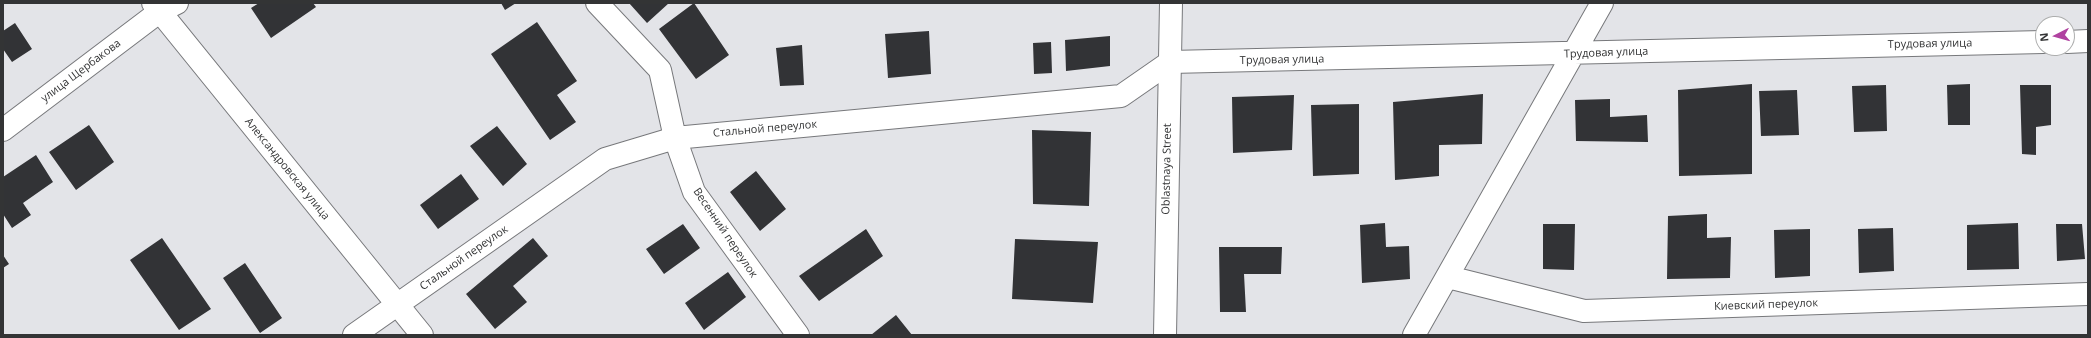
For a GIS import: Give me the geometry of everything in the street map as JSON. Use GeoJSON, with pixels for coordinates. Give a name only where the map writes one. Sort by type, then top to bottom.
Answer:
{"type":"FeatureCollection","features":[{"type":"Feature","properties":{"kind":"street","name":"Весенний переулок"},"geometry":{"type":"LineString","coordinates":[[597,3],[660,70],[675,138],[694,192],[798,335]]}},
{"type":"Feature","properties":{"kind":"street","name":"Oblastnaya Street"},"geometry":{"type":"LineString","coordinates":[[1165,335],[1170,3]]}},
{"type":"Feature","properties":{"kind":"street"},"geometry":{"type":"LineString","coordinates":[[1414,335],[1602,3]]}},
{"type":"Feature","properties":{"kind":"street","name":"улица Щербакова"},"geometry":{"type":"LineString","coordinates":[[3,130],[163,6]]}},
{"type":"Feature","properties":{"kind":"street","name":"Александровская улица"},"geometry":{"type":"LineString","coordinates":[[163,6],[422,335]]}},
{"type":"Feature","properties":{"kind":"street"},"geometry":{"type":"LineString","coordinates":[[2075,42],[2088,41]]}},
{"type":"Feature","properties":{"kind":"street","name":"Трудовая улица"},"geometry":{"type":"LineString","coordinates":[[1170,62],[1572,54],[1732,48],[2035,42]]}},
{"type":"Feature","properties":{"kind":"street","name":"Стальной переулок"},"geometry":{"type":"LineString","coordinates":[[354,335],[605,159],[675,138],[1121,96],[1170,62]]}},
{"type":"Feature","properties":{"kind":"street","name":"Киевский переулок"},"geometry":{"type":"LineString","coordinates":[[1448,276],[1584,311],[2088,294]]}},
{"type":"Feature","properties":{"kind":"building"},"geometry":{"type":"Polygon","coordinates":[[[259,3],[313,3],[316,7],[271,38],[251,8],[259,3]]]}},
{"type":"Feature","properties":{"kind":"building"},"geometry":{"type":"Polygon","coordinates":[[[501,3],[516,3],[505,10],[501,3]]]}},
{"type":"Feature","properties":{"kind":"building"},"geometry":{"type":"Polygon","coordinates":[[[629,3],[669,3],[647,23],[629,3]]]}},
{"type":"Feature","properties":{"kind":"building"},"geometry":{"type":"Polygon","coordinates":[[[694,3],[729,55],[696,79],[659,29],[694,3]]]}},
{"type":"Feature","properties":{"kind":"building"},"geometry":{"type":"Polygon","coordinates":[[[537,22],[577,81],[557,95],[576,122],[550,140],[491,54],[537,22]]]}},
{"type":"Feature","properties":{"kind":"building"},"geometry":{"type":"Polygon","coordinates":[[[15,23],[32,49],[12,62],[3,49],[3,31],[15,23]]]}},
{"type":"Feature","properties":{"kind":"building"},"geometry":{"type":"Polygon","coordinates":[[[929,31],[931,74],[888,78],[885,34],[929,31]]]}},
{"type":"Feature","properties":{"kind":"building"},"geometry":{"type":"Polygon","coordinates":[[[1110,36],[1110,66],[1066,71],[1065,40],[1110,36]]]}},
{"type":"Feature","properties":{"kind":"building"},"geometry":{"type":"Polygon","coordinates":[[[1051,42],[1052,73],[1034,74],[1033,43],[1051,42]]]}},
{"type":"Feature","properties":{"kind":"building"},"geometry":{"type":"Polygon","coordinates":[[[802,45],[804,85],[780,86],[776,48],[802,45]]]}},
{"type":"Feature","properties":{"kind":"building"},"geometry":{"type":"Polygon","coordinates":[[[1752,84],[1752,174],[1679,176],[1678,90],[1752,84]]]}},
{"type":"Feature","properties":{"kind":"building"},"geometry":{"type":"Polygon","coordinates":[[[1970,84],[1970,125],[1948,125],[1947,85],[1970,84]]]}},
{"type":"Feature","properties":{"kind":"building"},"geometry":{"type":"Polygon","coordinates":[[[1886,85],[1887,131],[1854,132],[1852,86],[1886,85]]]}},
{"type":"Feature","properties":{"kind":"building"},"geometry":{"type":"Polygon","coordinates":[[[2020,85],[2051,85],[2051,125],[2036,127],[2036,155],[2022,154],[2020,85]]]}},
{"type":"Feature","properties":{"kind":"building"},"geometry":{"type":"Polygon","coordinates":[[[1797,90],[1799,135],[1761,136],[1759,91],[1797,90]]]}},
{"type":"Feature","properties":{"kind":"building"},"geometry":{"type":"Polygon","coordinates":[[[1483,94],[1482,144],[1439,145],[1439,176],[1395,180],[1393,102],[1483,94]]]}},
{"type":"Feature","properties":{"kind":"building"},"geometry":{"type":"Polygon","coordinates":[[[1294,95],[1292,150],[1233,153],[1232,97],[1294,95]]]}},
{"type":"Feature","properties":{"kind":"building"},"geometry":{"type":"Polygon","coordinates":[[[1610,99],[1610,117],[1647,115],[1648,142],[1576,141],[1575,100],[1610,99]]]}},
{"type":"Feature","properties":{"kind":"building"},"geometry":{"type":"Polygon","coordinates":[[[1359,104],[1359,174],[1313,176],[1311,105],[1359,104]]]}},
{"type":"Feature","properties":{"kind":"building"},"geometry":{"type":"Polygon","coordinates":[[[89,125],[114,162],[76,190],[49,152],[89,125]]]}},
{"type":"Feature","properties":{"kind":"building"},"geometry":{"type":"Polygon","coordinates":[[[497,126],[527,164],[503,186],[470,146],[497,126]]]}},
{"type":"Feature","properties":{"kind":"building"},"geometry":{"type":"Polygon","coordinates":[[[1032,130],[1091,132],[1089,206],[1033,204],[1032,130]]]}},
{"type":"Feature","properties":{"kind":"building"},"geometry":{"type":"Polygon","coordinates":[[[36,155],[53,182],[23,203],[31,215],[12,228],[3,214],[3,177],[36,155]]]}},
{"type":"Feature","properties":{"kind":"building"},"geometry":{"type":"Polygon","coordinates":[[[756,171],[786,209],[760,231],[730,192],[756,171]]]}},
{"type":"Feature","properties":{"kind":"building"},"geometry":{"type":"Polygon","coordinates":[[[461,174],[479,199],[438,229],[420,205],[461,174]]]}},
{"type":"Feature","properties":{"kind":"building"},"geometry":{"type":"Polygon","coordinates":[[[1707,214],[1707,238],[1731,237],[1730,278],[1667,279],[1668,216],[1707,214]]]}},
{"type":"Feature","properties":{"kind":"building"},"geometry":{"type":"Polygon","coordinates":[[[1385,223],[1386,247],[1409,246],[1410,279],[1362,283],[1360,225],[1385,223]]]}},
{"type":"Feature","properties":{"kind":"building"},"geometry":{"type":"Polygon","coordinates":[[[2018,223],[2019,269],[1967,270],[1967,225],[2018,223]]]}},
{"type":"Feature","properties":{"kind":"building"},"geometry":{"type":"Polygon","coordinates":[[[683,224],[700,248],[664,274],[646,249],[683,224]]]}},
{"type":"Feature","properties":{"kind":"building"},"geometry":{"type":"Polygon","coordinates":[[[1543,224],[1575,224],[1574,270],[1543,269],[1543,224]]]}},
{"type":"Feature","properties":{"kind":"building"},"geometry":{"type":"Polygon","coordinates":[[[2056,224],[2082,224],[2085,259],[2057,261],[2056,224]]]}},
{"type":"Feature","properties":{"kind":"building"},"geometry":{"type":"Polygon","coordinates":[[[1893,228],[1894,271],[1859,273],[1858,229],[1893,228]]]}},
{"type":"Feature","properties":{"kind":"building"},"geometry":{"type":"Polygon","coordinates":[[[866,229],[883,256],[819,301],[799,276],[866,229]]]}},
{"type":"Feature","properties":{"kind":"building"},"geometry":{"type":"Polygon","coordinates":[[[1810,229],[1810,276],[1775,278],[1774,230],[1810,229]]]}},
{"type":"Feature","properties":{"kind":"building"},"geometry":{"type":"Polygon","coordinates":[[[162,238],[211,309],[179,330],[130,260],[162,238]]]}},
{"type":"Feature","properties":{"kind":"building"},"geometry":{"type":"Polygon","coordinates":[[[533,238],[548,256],[513,286],[527,302],[495,329],[466,294],[533,238]]]}},
{"type":"Feature","properties":{"kind":"building"},"geometry":{"type":"Polygon","coordinates":[[[1015,239],[1098,242],[1093,303],[1012,299],[1015,239]]]}},
{"type":"Feature","properties":{"kind":"building"},"geometry":{"type":"Polygon","coordinates":[[[1219,247],[1282,247],[1281,274],[1244,274],[1246,312],[1220,312],[1219,247]]]}},
{"type":"Feature","properties":{"kind":"building"},"geometry":{"type":"Polygon","coordinates":[[[3,255],[9,264],[3,268],[3,255]]]}},
{"type":"Feature","properties":{"kind":"building"},"geometry":{"type":"Polygon","coordinates":[[[245,263],[282,318],[260,333],[223,278],[245,263]]]}},
{"type":"Feature","properties":{"kind":"building"},"geometry":{"type":"Polygon","coordinates":[[[728,272],[746,297],[704,330],[685,303],[728,272]]]}},
{"type":"Feature","properties":{"kind":"building"},"geometry":{"type":"Polygon","coordinates":[[[896,315],[912,335],[871,335],[896,315]]]}}]}
